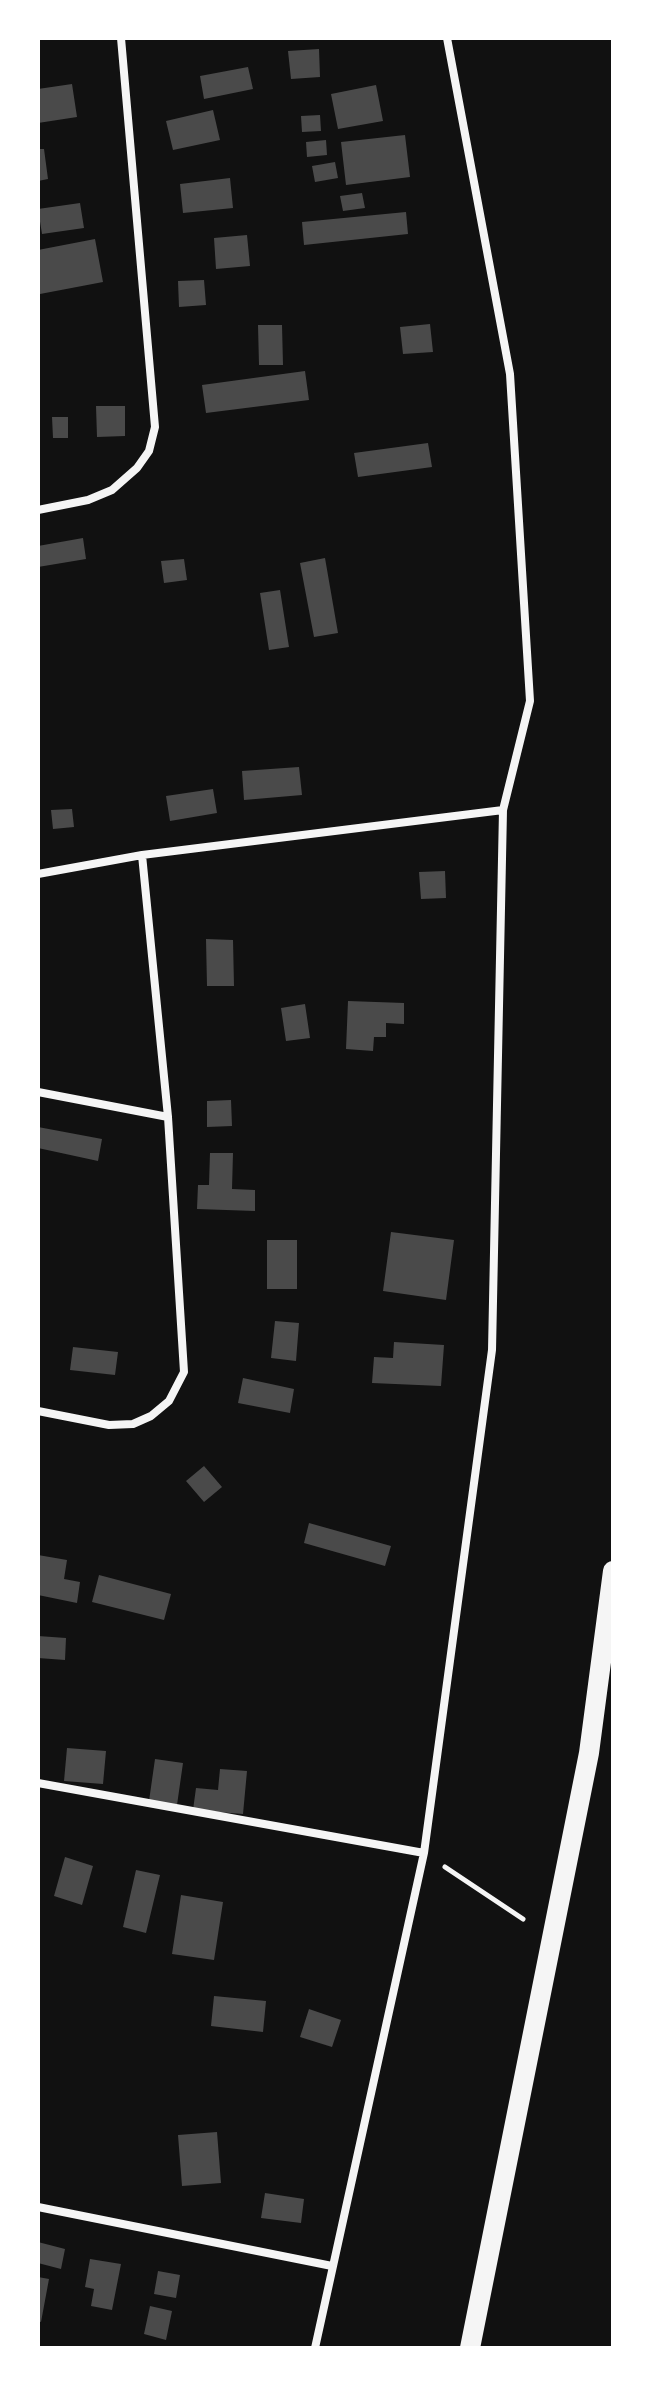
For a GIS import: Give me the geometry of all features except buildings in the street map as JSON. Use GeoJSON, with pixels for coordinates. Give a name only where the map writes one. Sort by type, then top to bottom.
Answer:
{"type":"FeatureCollection","features":[{"type":"Feature","properties":{"kind":"main road"},"geometry":{"type":"LineString","coordinates":[[470,2348],[589,1753],[613,1571]]}},
{"type":"Feature","properties":{"kind":"street"},"geometry":{"type":"LineString","coordinates":[[38,510],[88,500],[112,490],[137,468],[149,451],[155,427],[121,38]]}},
{"type":"Feature","properties":{"kind":"street"},"geometry":{"type":"LineString","coordinates":[[315,2348],[424,1853],[492,1350],[503,810],[530,701],[510,374],[447,38]]}},
{"type":"Feature","properties":{"kind":"street"},"geometry":{"type":"LineString","coordinates":[[38,874],[142,855],[503,810]]}},
{"type":"Feature","properties":{"kind":"street"},"geometry":{"type":"LineString","coordinates":[[38,1411],[109,1425],[133,1424],[151,1416],[169,1401],[184,1372],[168,1117],[142,855]]}},
{"type":"Feature","properties":{"kind":"street"},"geometry":{"type":"LineString","coordinates":[[38,1092],[168,1117]]}},
{"type":"Feature","properties":{"kind":"street"},"geometry":{"type":"LineString","coordinates":[[38,1783],[424,1853]]}},
{"type":"Feature","properties":{"kind":"street"},"geometry":{"type":"LineString","coordinates":[[38,2207],[332,2266]]}},
{"type":"Feature","properties":{"kind":"path"},"geometry":{"type":"LineString","coordinates":[[424,1853],[553,1939]]}}]}
